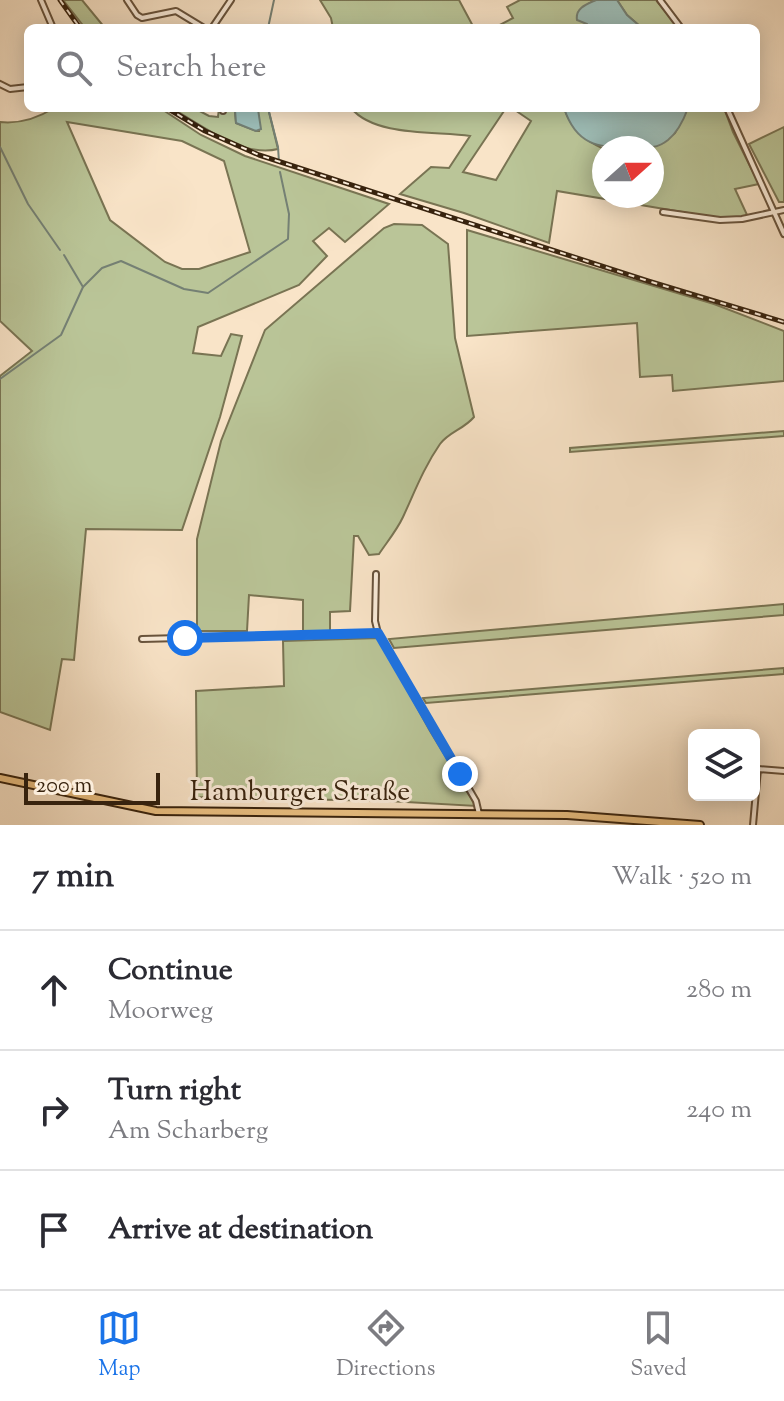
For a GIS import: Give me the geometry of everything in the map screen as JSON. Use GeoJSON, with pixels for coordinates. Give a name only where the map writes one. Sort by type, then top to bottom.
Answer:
{"type":"FeatureCollection","features":[{"type":"Feature","properties":{"kind":"main road","name":"Hamburger Straße"},"geometry":{"type":"LineString","coordinates":[[0,778],[156,811],[599,816],[700,825]]}},
{"type":"Feature","properties":{"kind":"street"},"geometry":{"type":"LineString","coordinates":[[41,0],[51,24]]}},
{"type":"Feature","properties":{"kind":"street"},"geometry":{"type":"LineString","coordinates":[[127,0],[142,18],[176,11],[197,24]]}},
{"type":"Feature","properties":{"kind":"street"},"geometry":{"type":"LineString","coordinates":[[215,24],[231,0]]}},
{"type":"Feature","properties":{"kind":"street"},"geometry":{"type":"LineString","coordinates":[[660,0],[678,24]]}},
{"type":"Feature","properties":{"kind":"street"},"geometry":{"type":"LineString","coordinates":[[0,84],[10,89],[24,87]]}},
{"type":"Feature","properties":{"kind":"street"},"geometry":{"type":"LineString","coordinates":[[729,112],[784,234]]}},
{"type":"Feature","properties":{"kind":"street"},"geometry":{"type":"LineString","coordinates":[[663,212],[720,220],[742,219],[784,210]]}},
{"type":"Feature","properties":{"kind":"street"},"geometry":{"type":"LineString","coordinates":[[376,574],[375,621],[378,633],[476,801],[479,814]]}},
{"type":"Feature","properties":{"kind":"street"},"geometry":{"type":"LineString","coordinates":[[142,639],[378,633]]}},
{"type":"Feature","properties":{"kind":"street"},"geometry":{"type":"LineString","coordinates":[[760,769],[784,771]]}},
{"type":"Feature","properties":{"kind":"street"},"geometry":{"type":"LineString","coordinates":[[753,825],[754,801]]}},
{"type":"Feature","properties":{"kind":"green space"},"geometry":{"type":"Polygon","coordinates":[[[63,0],[82,0],[102,24],[82,24],[63,0]]]}},
{"type":"Feature","properties":{"kind":"green space"},"geometry":{"type":"Polygon","coordinates":[[[320,0],[459,0],[472,24],[332,24],[320,0]]]}},
{"type":"Feature","properties":{"kind":"green space"},"geometry":{"type":"Polygon","coordinates":[[[520,0],[596,0],[588,4],[585,24],[502,24],[513,18],[507,7],[520,0]]]}},
{"type":"Feature","properties":{"kind":"green space"},"geometry":{"type":"Polygon","coordinates":[[[617,0],[656,0],[676,24],[637,24],[617,0]]]}},
{"type":"Feature","properties":{"kind":"green space"},"geometry":{"type":"Polygon","coordinates":[[[46,112],[166,112],[201,135],[245,156],[389,204],[345,242],[329,228],[313,241],[327,256],[299,285],[198,327],[193,353],[221,356],[231,334],[242,336],[220,417],[182,530],[86,529],[74,660],[62,659],[50,730],[0,712],[0,376],[32,351],[0,321],[0,122],[35,117],[46,112]],[[67,122],[110,220],[165,262],[182,269],[199,269],[250,252],[224,161],[182,141],[67,122]]]}},
{"type":"Feature","properties":{"kind":"green space"},"geometry":{"type":"Polygon","coordinates":[[[178,112],[202,112],[218,117],[219,112],[235,112],[236,123],[259,131],[257,112],[269,112],[278,149],[250,149],[209,131],[178,112]]]}},
{"type":"Feature","properties":{"kind":"green space"},"geometry":{"type":"Polygon","coordinates":[[[356,112],[503,112],[463,172],[496,180],[531,121],[518,112],[566,112],[579,133],[592,143],[592,197],[557,191],[549,243],[400,194],[431,167],[449,168],[470,136],[407,131],[375,124],[356,112]]]}},
{"type":"Feature","properties":{"kind":"green space"},"geometry":{"type":"Polygon","coordinates":[[[686,112],[726,112],[759,184],[735,189],[748,217],[712,217],[658,208],[664,208],[664,140],[675,133],[686,112]]]}},
{"type":"Feature","properties":{"kind":"green space"},"geometry":{"type":"Polygon","coordinates":[[[784,127],[784,202],[779,202],[749,144],[784,127]]]}},
{"type":"Feature","properties":{"kind":"green space"},"geometry":{"type":"Polygon","coordinates":[[[394,224],[422,225],[448,244],[455,338],[474,417],[440,444],[424,470],[401,522],[379,554],[369,555],[358,536],[354,536],[350,611],[330,612],[330,632],[303,633],[303,600],[249,595],[247,631],[197,631],[197,539],[221,441],[265,330],[384,228],[394,224]]]}},
{"type":"Feature","properties":{"kind":"green space"},"geometry":{"type":"Polygon","coordinates":[[[467,230],[714,304],[784,331],[784,381],[673,391],[672,375],[640,377],[637,323],[467,336],[467,230]]]}},
{"type":"Feature","properties":{"kind":"green space"},"geometry":{"type":"Polygon","coordinates":[[[784,431],[784,436],[570,452],[570,448],[784,431]]]}},
{"type":"Feature","properties":{"kind":"green space"},"geometry":{"type":"Polygon","coordinates":[[[784,604],[784,615],[394,648],[389,639],[784,604]]]}},
{"type":"Feature","properties":{"kind":"green space"},"geometry":{"type":"Polygon","coordinates":[[[379,638],[476,806],[197,797],[196,691],[284,686],[283,641],[379,638]]]}},
{"type":"Feature","properties":{"kind":"green space"},"geometry":{"type":"Polygon","coordinates":[[[784,668],[784,674],[426,703],[423,698],[784,668]]]}},
{"type":"Feature","properties":{"kind":"water"},"geometry":{"type":"Polygon","coordinates":[[[596,0],[617,0],[637,24],[587,24],[577,20],[582,7],[596,0]]]}},
{"type":"Feature","properties":{"kind":"water"},"geometry":{"type":"Polygon","coordinates":[[[235,112],[258,112],[261,129],[256,131],[236,123],[235,112]]]}},
{"type":"Feature","properties":{"kind":"water"},"geometry":{"type":"Polygon","coordinates":[[[566,112],[686,112],[678,129],[664,143],[664,136],[592,136],[592,143],[575,130],[566,112]]]}},
{"type":"Feature","properties":{"kind":"waterway"},"geometry":{"type":"LineString","coordinates":[[269,24],[274,0]]}},
{"type":"Feature","properties":{"kind":"waterway"},"geometry":{"type":"LineString","coordinates":[[269,112],[279,162]]}},
{"type":"Feature","properties":{"kind":"waterway"},"geometry":{"type":"LineString","coordinates":[[0,147],[28,204],[60,250]]}},
{"type":"Feature","properties":{"kind":"waterway"},"geometry":{"type":"LineString","coordinates":[[0,379],[61,335],[83,287],[102,268],[121,261],[184,289],[208,293],[288,239],[289,214],[280,172]]}},
{"type":"Feature","properties":{"kind":"waterway"},"geometry":{"type":"LineString","coordinates":[[64,255],[83,287]]}},
{"type":"Feature","properties":{"kind":"railway"},"geometry":{"type":"LineString","coordinates":[[60,0],[77,24]]}},
{"type":"Feature","properties":{"kind":"railway"},"geometry":{"type":"LineString","coordinates":[[174,112],[205,131],[259,155],[784,322]]}},
{"type":"Feature","properties":{"kind":"route"},"geometry":{"type":"LineString","coordinates":[[185,638],[378,633],[460,774]]}}]}
